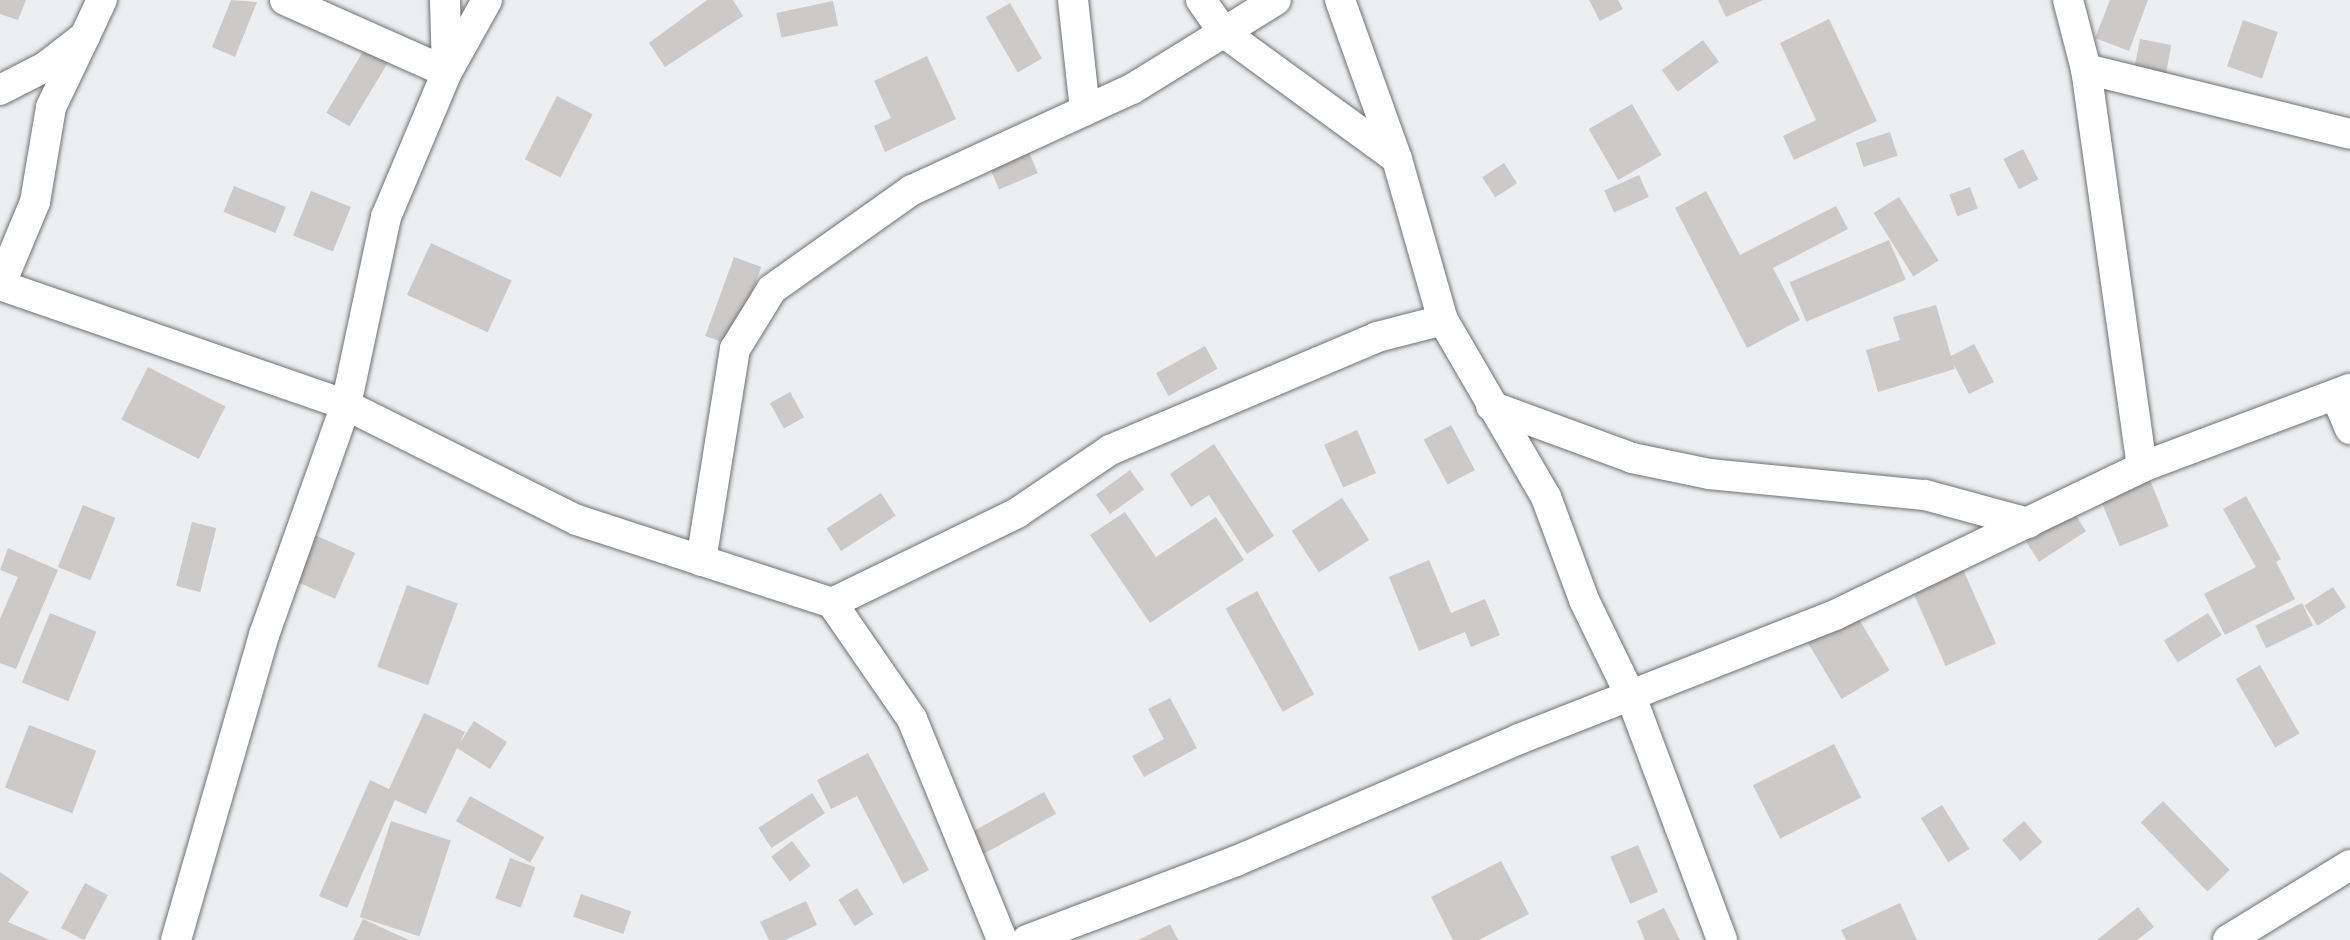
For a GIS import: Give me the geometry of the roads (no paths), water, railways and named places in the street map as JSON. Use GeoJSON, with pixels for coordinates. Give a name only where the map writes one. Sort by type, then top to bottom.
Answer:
{"type":"FeatureCollection","features":[{"type":"Feature","properties":{"kind":"street"},"geometry":{"type":"LineString","coordinates":[[102,0],[51,107],[35,202],[0,285],[346,405],[577,520],[832,603],[912,719],[1002,940]]}},
{"type":"Feature","properties":{"kind":"street"},"geometry":{"type":"LineString","coordinates":[[285,0],[447,72]]}},
{"type":"Feature","properties":{"kind":"street"},"geometry":{"type":"LineString","coordinates":[[445,0],[447,72]]}},
{"type":"Feature","properties":{"kind":"street"},"geometry":{"type":"LineString","coordinates":[[176,940],[264,635],[346,405],[386,217],[447,72],[487,0]]}},
{"type":"Feature","properties":{"kind":"street"},"geometry":{"type":"LineString","coordinates":[[1073,0],[1085,110]]}},
{"type":"Feature","properties":{"kind":"street"},"geometry":{"type":"LineString","coordinates":[[1201,0],[1223,32],[1397,159]]}},
{"type":"Feature","properties":{"kind":"street"},"geometry":{"type":"LineString","coordinates":[[701,561],[735,349],[772,289],[912,190],[1132,89],[1276,0]]}},
{"type":"Feature","properties":{"kind":"street"},"geometry":{"type":"LineString","coordinates":[[1340,0],[1397,159],[1443,320],[1491,407],[1546,497],[1584,600],[1632,699],[1722,940]]}},
{"type":"Feature","properties":{"kind":"street"},"geometry":{"type":"LineString","coordinates":[[2068,0],[2086,69],[2142,467]]}},
{"type":"Feature","properties":{"kind":"street"},"geometry":{"type":"LineString","coordinates":[[0,90],[45,67],[85,36]]}},
{"type":"Feature","properties":{"kind":"street"},"geometry":{"type":"LineString","coordinates":[[2086,69],[2350,134]]}},
{"type":"Feature","properties":{"kind":"street"},"geometry":{"type":"LineString","coordinates":[[832,603],[1017,513],[1110,450],[1377,337],[1443,320]]}},
{"type":"Feature","properties":{"kind":"street"},"geometry":{"type":"LineString","coordinates":[[1027,940],[1236,861],[1519,739],[1632,699],[1835,615],[2142,467],[2343,393],[2350,429]]}},
{"type":"Feature","properties":{"kind":"street"},"geometry":{"type":"LineString","coordinates":[[1491,407],[1632,458],[1709,474],[1925,495],[2028,523]]}},
{"type":"Feature","properties":{"kind":"street"},"geometry":{"type":"LineString","coordinates":[[2228,940],[2350,865]]}}]}
